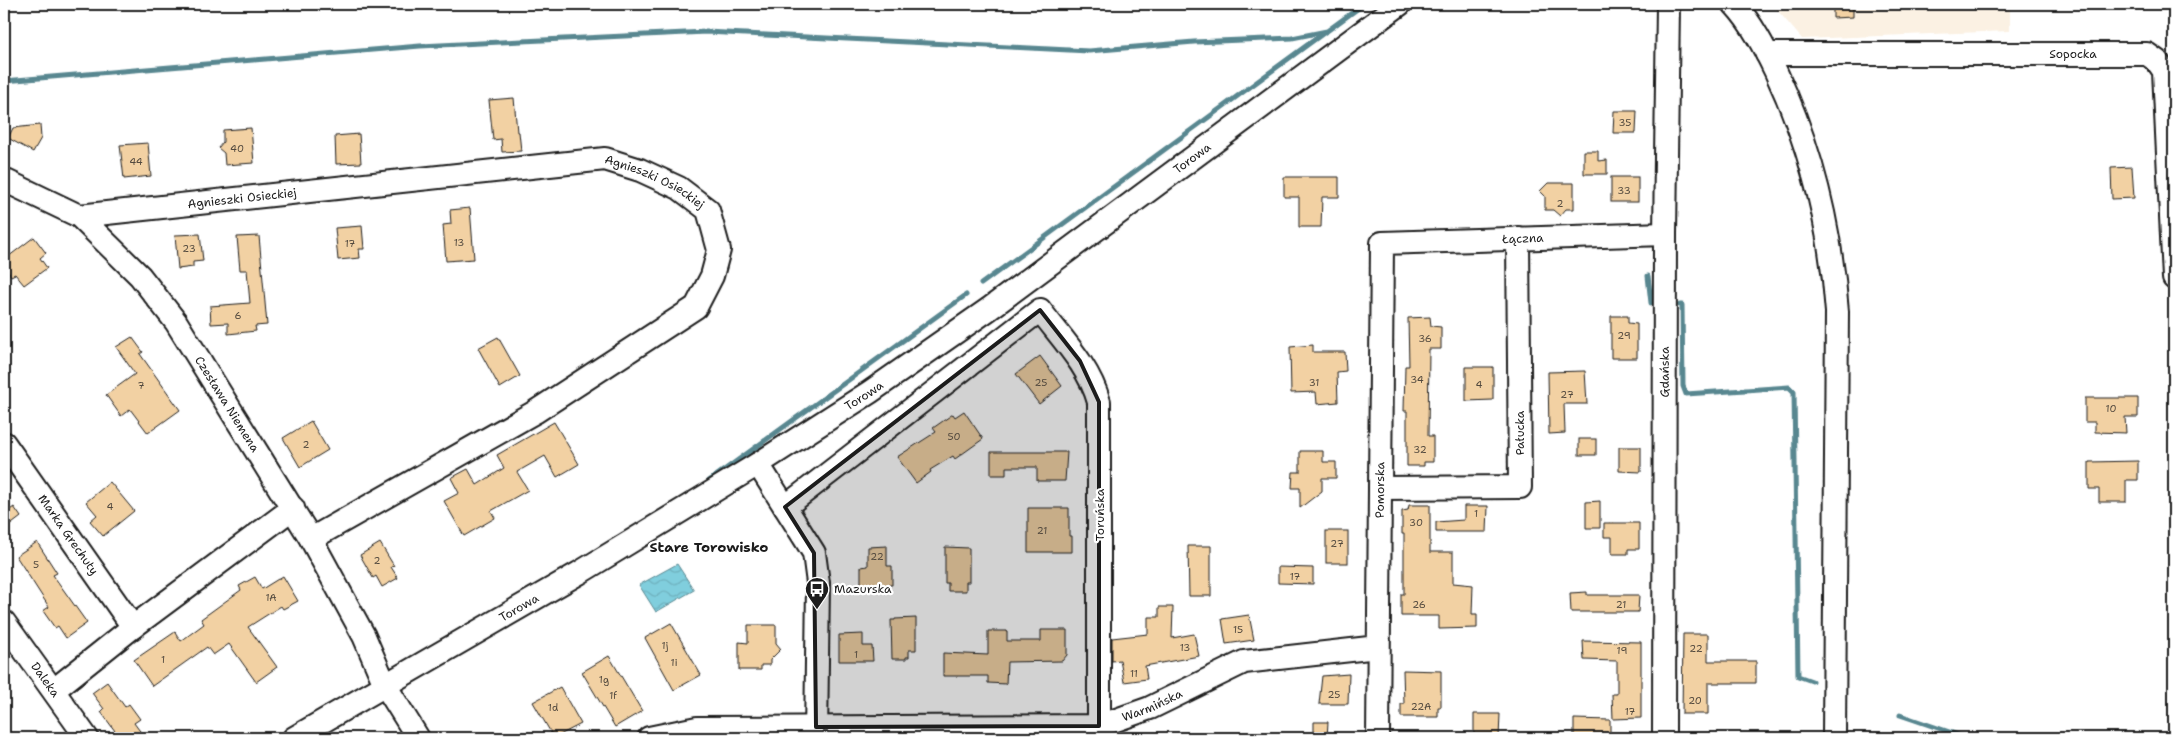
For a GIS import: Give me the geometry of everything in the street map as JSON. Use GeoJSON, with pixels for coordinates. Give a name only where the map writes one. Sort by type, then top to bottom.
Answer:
{"type":"FeatureCollection","features":[{"type":"Feature","properties":{"kind":"street","name":"Torowa"},"geometry":{"type":"LineString","coordinates":[[294,738],[579,574],[758,464],[870,392],[989,309],[1400,4]]}},
{"type":"Feature","properties":{"kind":"street"},"geometry":{"type":"LineString","coordinates":[[1734,4],[1741,10],[1767,54],[1805,143],[1824,212],[1834,272],[1837,335],[1834,738]]}},
{"type":"Feature","properties":{"kind":"street","name":"Gdańska"},"geometry":{"type":"LineString","coordinates":[[1664,738],[1665,234],[1668,5]]}},
{"type":"Feature","properties":{"kind":"street","name":"Sopocka"},"geometry":{"type":"LineString","coordinates":[[1767,54],[2147,54],[2158,61],[2164,71],[2174,278]]}},
{"type":"Feature","properties":{"kind":"street","name":"Agnieszki Osieckiej"},"geometry":{"type":"LineString","coordinates":[[79,216],[605,159],[640,170],[680,188],[708,210],[719,250],[712,276],[696,307],[535,412],[311,538]]}},
{"type":"Feature","properties":{"kind":"street","name":"Czesława Niemena"},"geometry":{"type":"LineString","coordinates":[[4,180],[79,216],[140,276],[176,322],[311,538],[364,636],[385,685],[418,738]]}},
{"type":"Feature","properties":{"kind":"street","name":"Łączna"},"geometry":{"type":"LineString","coordinates":[[1382,243],[1665,234]]}},
{"type":"Feature","properties":{"kind":"street","name":"Pałucka"},"geometry":{"type":"LineString","coordinates":[[1380,488],[1520,488],[1518,238]]}},
{"type":"Feature","properties":{"kind":"street","name":"Pomorska"},"geometry":{"type":"LineString","coordinates":[[1378,738],[1382,243]]}},
{"type":"Feature","properties":{"kind":"street","name":"Toruńska"},"geometry":{"type":"LineString","coordinates":[[785,507],[1040,310],[1080,361],[1095,388],[1099,402],[1099,732]]}},
{"type":"Feature","properties":{"kind":"street","name":"Marka Grechuty"},"geometry":{"type":"LineString","coordinates":[[4,443],[133,627]]}},
{"type":"Feature","properties":{"kind":"street"},"geometry":{"type":"LineString","coordinates":[[758,464],[814,553],[818,583],[816,733]]}},
{"type":"Feature","properties":{"kind":"street"},"geometry":{"type":"LineString","coordinates":[[54,690],[133,627],[293,508]]}},
{"type":"Feature","properties":{"kind":"street","name":"Daleka"},"geometry":{"type":"LineString","coordinates":[[4,622],[88,738]]}},
{"type":"Feature","properties":{"kind":"street","name":"Warmińska"},"geometry":{"type":"LineString","coordinates":[[649,738],[697,728],[816,733],[1099,732],[1244,662],[1378,646]]}},
{"type":"Feature","properties":{"kind":"highlighted area"},"geometry":{"type":"Polygon","coordinates":[[[1040,310],[1080,361],[1099,402],[1099,726],[816,727],[814,553],[785,507],[1040,310]]]}},
{"type":"Feature","properties":{"kind":"shaded area"},"geometry":{"type":"Polygon","coordinates":[[[1772,4],[2010,4],[2010,31],[1802,39],[1772,4]]]}},
{"type":"Feature","properties":{"kind":"water"},"geometry":{"type":"Polygon","coordinates":[[[677,564],[694,590],[656,612],[639,585],[677,564]]]}},
{"type":"Feature","properties":{"kind":"building"},"geometry":{"type":"Polygon","coordinates":[[[1833,4],[1853,4],[1853,17],[1833,18],[1833,4]]]}},
{"type":"Feature","properties":{"kind":"building"},"geometry":{"type":"Polygon","coordinates":[[[514,98],[521,151],[502,152],[501,139],[493,140],[489,100],[514,98]]]}},
{"type":"Feature","properties":{"kind":"building"},"geometry":{"type":"Polygon","coordinates":[[[1614,111],[1637,111],[1636,133],[1613,133],[1614,111]]]}},
{"type":"Feature","properties":{"kind":"building"},"geometry":{"type":"Polygon","coordinates":[[[40,125],[41,138],[33,152],[8,138],[13,128],[40,125]]]}},
{"type":"Feature","properties":{"kind":"building"},"geometry":{"type":"Polygon","coordinates":[[[251,128],[254,163],[225,165],[224,153],[218,148],[223,142],[223,130],[251,128]]]}},
{"type":"Feature","properties":{"kind":"building"},"geometry":{"type":"Polygon","coordinates":[[[359,134],[361,163],[336,164],[335,136],[359,134]]]}},
{"type":"Feature","properties":{"kind":"building"},"geometry":{"type":"Polygon","coordinates":[[[148,143],[151,176],[124,179],[120,145],[148,143]]]}},
{"type":"Feature","properties":{"kind":"building"},"geometry":{"type":"Polygon","coordinates":[[[1584,151],[1598,151],[1598,161],[1607,160],[1607,174],[1584,174],[1584,151]]]}},
{"type":"Feature","properties":{"kind":"building"},"geometry":{"type":"Polygon","coordinates":[[[2132,167],[2134,198],[2112,199],[2111,168],[2132,167]]]}},
{"type":"Feature","properties":{"kind":"building"},"geometry":{"type":"Polygon","coordinates":[[[1284,177],[1339,177],[1339,197],[1322,197],[1321,227],[1299,227],[1299,197],[1284,197],[1284,177]]]}},
{"type":"Feature","properties":{"kind":"building"},"geometry":{"type":"Polygon","coordinates":[[[1611,177],[1638,177],[1638,202],[1611,202],[1611,177]]]}},
{"type":"Feature","properties":{"kind":"building"},"geometry":{"type":"Polygon","coordinates":[[[1548,183],[1574,183],[1574,209],[1566,209],[1560,216],[1553,210],[1545,210],[1545,196],[1540,191],[1548,183]]]}},
{"type":"Feature","properties":{"kind":"building"},"geometry":{"type":"Polygon","coordinates":[[[470,208],[474,259],[446,261],[443,225],[451,224],[450,210],[470,208]]]}},
{"type":"Feature","properties":{"kind":"building"},"geometry":{"type":"Polygon","coordinates":[[[362,226],[364,249],[359,249],[360,258],[338,260],[335,228],[362,226]]]}},
{"type":"Feature","properties":{"kind":"building"},"geometry":{"type":"Polygon","coordinates":[[[200,234],[203,261],[193,262],[193,267],[178,269],[175,235],[200,234]]]}},
{"type":"Feature","properties":{"kind":"building"},"geometry":{"type":"Polygon","coordinates":[[[259,236],[267,325],[255,326],[256,331],[228,334],[228,323],[211,324],[210,306],[250,303],[247,270],[240,270],[237,237],[259,236]]]}},
{"type":"Feature","properties":{"kind":"building"},"geometry":{"type":"Polygon","coordinates":[[[34,237],[46,253],[40,258],[47,268],[24,285],[15,274],[11,276],[4,266],[4,260],[34,237]]]}},
{"type":"Feature","properties":{"kind":"building"},"geometry":{"type":"Polygon","coordinates":[[[1611,316],[1628,316],[1628,323],[1637,324],[1637,358],[1611,358],[1611,316]]]}},
{"type":"Feature","properties":{"kind":"building"},"geometry":{"type":"Polygon","coordinates":[[[1430,317],[1431,326],[1441,327],[1441,349],[1429,349],[1428,436],[1433,436],[1433,462],[1424,462],[1424,466],[1407,466],[1407,411],[1404,411],[1405,366],[1409,366],[1408,318],[1430,317]]]}},
{"type":"Feature","properties":{"kind":"building"},"geometry":{"type":"Polygon","coordinates":[[[132,337],[143,352],[140,354],[180,410],[148,433],[130,409],[121,416],[106,395],[135,374],[116,347],[132,337]]]}},
{"type":"Feature","properties":{"kind":"building"},"geometry":{"type":"Polygon","coordinates":[[[498,337],[520,376],[500,388],[478,348],[498,337]]]}},
{"type":"Feature","properties":{"kind":"building"},"geometry":{"type":"Polygon","coordinates":[[[1313,345],[1313,352],[1345,352],[1346,371],[1337,372],[1338,402],[1317,404],[1316,392],[1291,393],[1290,347],[1313,345]]]}},
{"type":"Feature","properties":{"kind":"building"},"geometry":{"type":"Polygon","coordinates":[[[1040,356],[1062,386],[1039,404],[1016,374],[1040,356]]]}},
{"type":"Feature","properties":{"kind":"building"},"geometry":{"type":"Polygon","coordinates":[[[1466,367],[1493,367],[1493,400],[1466,401],[1466,367]]]}},
{"type":"Feature","properties":{"kind":"building"},"geometry":{"type":"Polygon","coordinates":[[[1585,371],[1587,404],[1564,404],[1565,433],[1549,434],[1548,372],[1585,371]]]}},
{"type":"Feature","properties":{"kind":"building"},"geometry":{"type":"Polygon","coordinates":[[[2085,398],[2138,398],[2138,417],[2125,417],[2126,433],[2095,432],[2095,422],[2085,422],[2085,398]]]}},
{"type":"Feature","properties":{"kind":"building"},"geometry":{"type":"Polygon","coordinates":[[[964,411],[983,439],[955,459],[953,456],[930,470],[931,472],[916,483],[897,457],[936,432],[933,428],[953,414],[955,417],[964,411]]]}},
{"type":"Feature","properties":{"kind":"building"},"geometry":{"type":"Polygon","coordinates":[[[311,421],[328,450],[300,467],[283,438],[311,421]]]}},
{"type":"Feature","properties":{"kind":"building"},"geometry":{"type":"Polygon","coordinates":[[[554,422],[579,464],[557,477],[545,456],[517,472],[528,490],[491,511],[495,518],[464,536],[444,501],[459,493],[451,478],[468,469],[477,485],[504,468],[497,455],[554,422]]]}},
{"type":"Feature","properties":{"kind":"building"},"geometry":{"type":"Polygon","coordinates":[[[1579,439],[1596,439],[1596,455],[1579,455],[1579,439]]]}},
{"type":"Feature","properties":{"kind":"building"},"geometry":{"type":"Polygon","coordinates":[[[1619,447],[1641,447],[1641,472],[1619,471],[1619,447]]]}},
{"type":"Feature","properties":{"kind":"building"},"geometry":{"type":"Polygon","coordinates":[[[1300,451],[1323,451],[1323,462],[1336,462],[1336,478],[1322,478],[1322,491],[1300,508],[1300,488],[1292,488],[1293,472],[1300,472],[1300,451]]]}},
{"type":"Feature","properties":{"kind":"building"},"geometry":{"type":"Polygon","coordinates":[[[991,452],[1067,452],[1065,481],[1037,481],[1037,467],[1006,467],[1006,475],[991,475],[991,452]]]}},
{"type":"Feature","properties":{"kind":"building"},"geometry":{"type":"Polygon","coordinates":[[[2138,461],[2138,480],[2126,480],[2126,502],[2099,502],[2099,489],[2089,489],[2089,462],[2138,461]]]}},
{"type":"Feature","properties":{"kind":"building"},"geometry":{"type":"Polygon","coordinates":[[[110,482],[134,511],[103,536],[90,521],[97,515],[86,502],[110,482]]]}},
{"type":"Feature","properties":{"kind":"building"},"geometry":{"type":"Polygon","coordinates":[[[1600,501],[1600,528],[1586,528],[1586,502],[1600,501]]]}},
{"type":"Feature","properties":{"kind":"building"},"geometry":{"type":"Polygon","coordinates":[[[1409,505],[1430,505],[1430,552],[1453,552],[1453,583],[1473,585],[1472,614],[1477,614],[1477,628],[1439,629],[1439,616],[1401,616],[1401,594],[1404,594],[1402,511],[1408,510],[1409,505]]]}},
{"type":"Feature","properties":{"kind":"building"},"geometry":{"type":"Polygon","coordinates":[[[1464,506],[1488,506],[1487,532],[1436,532],[1436,522],[1464,520],[1464,506]]]}},
{"type":"Feature","properties":{"kind":"building"},"geometry":{"type":"Polygon","coordinates":[[[14,507],[21,517],[4,530],[4,514],[14,507]]]}},
{"type":"Feature","properties":{"kind":"building"},"geometry":{"type":"Polygon","coordinates":[[[1028,508],[1069,508],[1069,536],[1072,536],[1072,552],[1028,552],[1028,508]]]}},
{"type":"Feature","properties":{"kind":"building"},"geometry":{"type":"Polygon","coordinates":[[[1604,523],[1639,523],[1639,549],[1628,549],[1628,554],[1612,554],[1612,537],[1604,537],[1604,523]]]}},
{"type":"Feature","properties":{"kind":"building"},"geometry":{"type":"Polygon","coordinates":[[[1326,531],[1348,531],[1348,563],[1326,563],[1326,531]]]}},
{"type":"Feature","properties":{"kind":"building"},"geometry":{"type":"Polygon","coordinates":[[[37,542],[57,573],[53,575],[87,623],[66,638],[58,626],[55,628],[43,611],[49,607],[16,556],[37,542]]]}},
{"type":"Feature","properties":{"kind":"building"},"geometry":{"type":"Polygon","coordinates":[[[380,543],[394,566],[391,567],[398,578],[382,587],[376,576],[373,578],[360,555],[380,543]]]}},
{"type":"Feature","properties":{"kind":"building"},"geometry":{"type":"Polygon","coordinates":[[[887,546],[887,566],[892,566],[892,585],[861,585],[861,567],[868,566],[868,547],[887,546]]]}},
{"type":"Feature","properties":{"kind":"building"},"geometry":{"type":"Polygon","coordinates":[[[1188,546],[1211,546],[1211,596],[1189,596],[1188,546]]]}},
{"type":"Feature","properties":{"kind":"building"},"geometry":{"type":"Polygon","coordinates":[[[945,547],[969,548],[969,582],[966,582],[966,591],[948,591],[948,583],[945,583],[945,547]]]}},
{"type":"Feature","properties":{"kind":"building"},"geometry":{"type":"Polygon","coordinates":[[[1278,567],[1313,568],[1313,584],[1278,583],[1278,567]]]}},
{"type":"Feature","properties":{"kind":"building"},"geometry":{"type":"Polygon","coordinates":[[[283,576],[298,601],[283,609],[281,606],[248,627],[277,667],[256,682],[229,644],[213,655],[207,647],[152,686],[134,660],[175,632],[181,641],[204,624],[201,619],[241,590],[239,586],[255,577],[262,589],[283,576]]]}},
{"type":"Feature","properties":{"kind":"building"},"geometry":{"type":"Polygon","coordinates":[[[1587,592],[1587,595],[1639,595],[1638,612],[1571,612],[1570,593],[1587,592]]]}},
{"type":"Feature","properties":{"kind":"building"},"geometry":{"type":"Polygon","coordinates":[[[1159,607],[1173,607],[1172,638],[1194,634],[1199,656],[1145,666],[1147,679],[1124,682],[1120,660],[1112,661],[1112,638],[1148,634],[1148,617],[1159,617],[1159,607]]]}},
{"type":"Feature","properties":{"kind":"building"},"geometry":{"type":"Polygon","coordinates":[[[1249,615],[1254,640],[1226,644],[1222,619],[1249,615]]]}},
{"type":"Feature","properties":{"kind":"building"},"geometry":{"type":"Polygon","coordinates":[[[916,618],[916,650],[909,650],[909,657],[906,657],[906,659],[892,659],[891,620],[916,618]]]}},
{"type":"Feature","properties":{"kind":"building"},"geometry":{"type":"Polygon","coordinates":[[[671,623],[701,675],[674,690],[645,638],[671,623]]]}},
{"type":"Feature","properties":{"kind":"building"},"geometry":{"type":"Polygon","coordinates":[[[748,625],[776,625],[776,643],[781,649],[770,660],[770,665],[761,665],[761,670],[739,670],[739,642],[748,643],[748,625]]]}},
{"type":"Feature","properties":{"kind":"building"},"geometry":{"type":"Polygon","coordinates":[[[1041,630],[1067,630],[1067,655],[1062,661],[1007,662],[1006,684],[988,683],[988,676],[943,676],[943,653],[988,655],[988,631],[1007,631],[1007,641],[1041,641],[1041,630]]]}},
{"type":"Feature","properties":{"kind":"building"},"geometry":{"type":"Polygon","coordinates":[[[863,634],[863,646],[872,646],[873,661],[839,661],[839,635],[863,634]]]}},
{"type":"Feature","properties":{"kind":"building"},"geometry":{"type":"Polygon","coordinates":[[[1683,634],[1708,634],[1708,661],[1756,661],[1756,683],[1708,683],[1708,714],[1682,714],[1683,634]]]}},
{"type":"Feature","properties":{"kind":"building"},"geometry":{"type":"Polygon","coordinates":[[[1583,641],[1641,642],[1641,718],[1613,719],[1612,694],[1617,694],[1617,661],[1584,660],[1583,641]]]}},
{"type":"Feature","properties":{"kind":"building"},"geometry":{"type":"Polygon","coordinates":[[[609,656],[642,711],[615,727],[582,672],[609,656]]]}},
{"type":"Feature","properties":{"kind":"building"},"geometry":{"type":"Polygon","coordinates":[[[1403,670],[1441,671],[1441,707],[1438,707],[1438,717],[1401,717],[1401,704],[1404,704],[1403,670]]]}},
{"type":"Feature","properties":{"kind":"building"},"geometry":{"type":"Polygon","coordinates":[[[1349,674],[1348,704],[1319,704],[1322,676],[1349,674]]]}},
{"type":"Feature","properties":{"kind":"building"},"geometry":{"type":"Polygon","coordinates":[[[107,682],[125,707],[129,704],[140,719],[134,723],[145,738],[133,738],[120,733],[118,735],[101,712],[104,709],[92,693],[107,682]]]}},
{"type":"Feature","properties":{"kind":"building"},"geometry":{"type":"Polygon","coordinates":[[[560,687],[581,724],[554,738],[533,702],[560,687]]]}},
{"type":"Feature","properties":{"kind":"building"},"geometry":{"type":"Polygon","coordinates":[[[1474,714],[1500,714],[1499,738],[1474,738],[1474,714]]]}},
{"type":"Feature","properties":{"kind":"building"},"geometry":{"type":"Polygon","coordinates":[[[1574,719],[1610,720],[1610,738],[1574,738],[1574,719]]]}},
{"type":"Feature","properties":{"kind":"building"},"geometry":{"type":"Polygon","coordinates":[[[1314,722],[1328,722],[1327,738],[1314,738],[1314,722]]]}},
{"type":"Feature","properties":{"kind":"waterway"},"geometry":{"type":"LineString","coordinates":[[4,81],[420,46],[706,32],[1089,51],[1194,42],[1292,38],[1327,31],[1364,4]]}},
{"type":"Feature","properties":{"kind":"waterway"},"geometry":{"type":"LineString","coordinates":[[981,284],[1325,32]]}},
{"type":"Feature","properties":{"kind":"waterway"},"geometry":{"type":"LineString","coordinates":[[1648,276],[1651,303]]}},
{"type":"Feature","properties":{"kind":"waterway"},"geometry":{"type":"LineString","coordinates":[[709,481],[966,295]]}},
{"type":"Feature","properties":{"kind":"waterway"},"geometry":{"type":"LineString","coordinates":[[1680,305],[1682,305],[1683,386],[1686,394],[1789,387],[1794,392],[1798,676],[1812,681]]}},
{"type":"Feature","properties":{"kind":"waterway"},"geometry":{"type":"LineString","coordinates":[[1900,715],[1967,738]]}},
{"type":"Feature","properties":{"kind":"waterway"},"geometry":{"type":"LineString","coordinates":[[279,738],[289,732]]}},
{"type":"Feature","properties":{"kind":"place","name":"Mazurska"},"geometry":{"type":"Point","coordinates":[817,610]}},
{"type":"Feature","properties":{"kind":"district","name":"Stare Torowisko"},"geometry":{"type":"Point","coordinates":[709,547]}}]}
